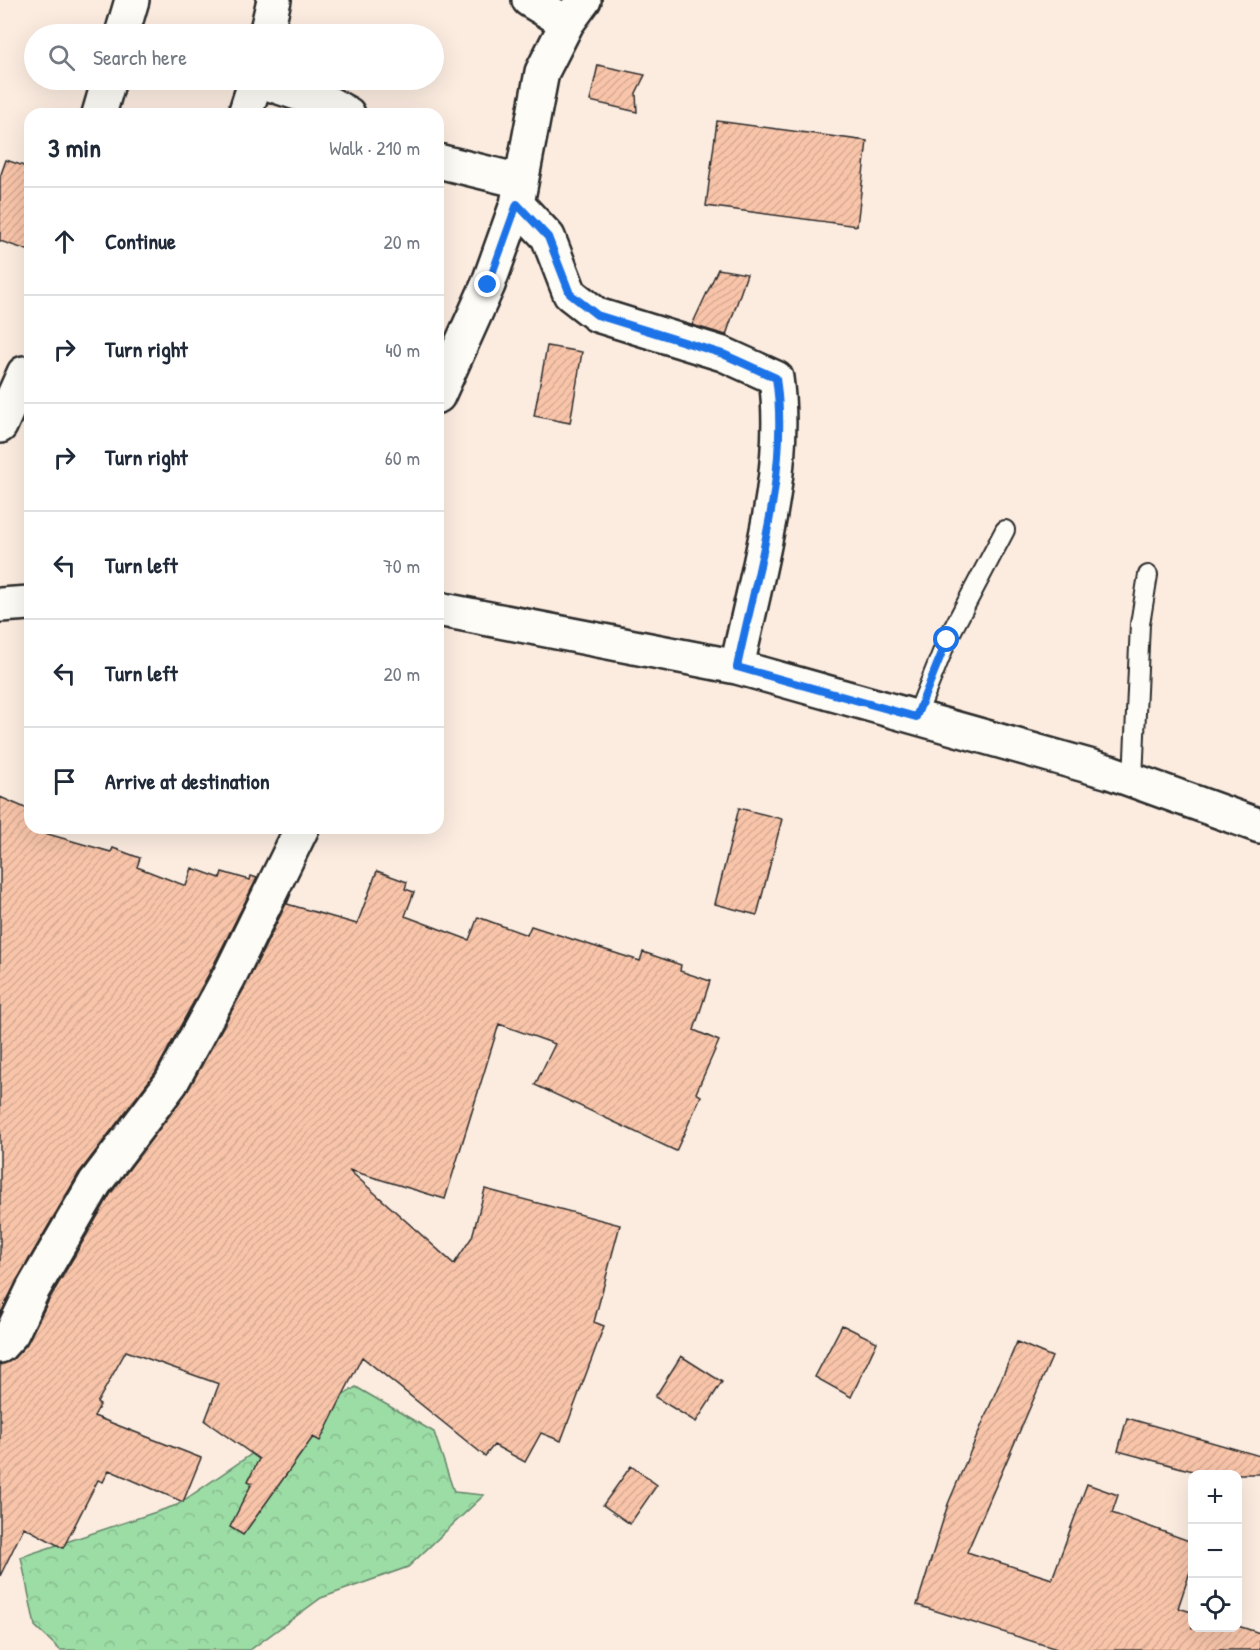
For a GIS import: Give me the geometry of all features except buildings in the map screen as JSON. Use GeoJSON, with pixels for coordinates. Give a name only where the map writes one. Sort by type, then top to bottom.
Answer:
{"type":"FeatureCollection","features":[{"type":"Feature","properties":{"kind":"street"},"geometry":{"type":"LineString","coordinates":[[125,24],[132,0]]}},
{"type":"Feature","properties":{"kind":"street"},"geometry":{"type":"LineString","coordinates":[[268,24],[274,0]]}},
{"type":"Feature","properties":{"kind":"street"},"geometry":{"type":"LineString","coordinates":[[444,383],[488,285],[518,193],[542,72],[575,11],[529,0]]}},
{"type":"Feature","properties":{"kind":"street"},"geometry":{"type":"LineString","coordinates":[[101,108],[106,90]]}},
{"type":"Feature","properties":{"kind":"street"},"geometry":{"type":"LineString","coordinates":[[247,108],[253,90]]}},
{"type":"Feature","properties":{"kind":"street"},"geometry":{"type":"LineString","coordinates":[[287,90],[337,108]]}},
{"type":"Feature","properties":{"kind":"street"},"geometry":{"type":"LineString","coordinates":[[444,163],[518,193],[548,237],[570,294],[597,315],[723,354],[776,378],[780,408],[773,492],[737,667]]}},
{"type":"Feature","properties":{"kind":"street"},"geometry":{"type":"LineString","coordinates":[[0,426],[24,375]]}},
{"type":"Feature","properties":{"kind":"street"},"geometry":{"type":"LineString","coordinates":[[0,605],[24,603]]}},
{"type":"Feature","properties":{"kind":"street"},"geometry":{"type":"LineString","coordinates":[[444,614],[737,667],[1133,779],[1260,826]]}},
{"type":"Feature","properties":{"kind":"street"},"geometry":{"type":"LineString","coordinates":[[0,1346],[12,1333],[33,1289],[95,1183],[171,1083],[229,977],[299,834]]}},
{"type":"Feature","properties":{"kind":"lane"},"geometry":{"type":"LineString","coordinates":[[916,717],[947,640],[1005,530]]}},
{"type":"Feature","properties":{"kind":"lane"},"geometry":{"type":"LineString","coordinates":[[1133,779],[1140,624],[1149,575]]}},
{"type":"Feature","properties":{"kind":"green space"},"geometry":{"type":"Polygon","coordinates":[[[356,1387],[434,1432],[454,1492],[484,1495],[408,1567],[321,1598],[250,1650],[60,1650],[35,1626],[21,1557],[177,1505],[269,1442],[356,1387]]]}},
{"type":"Feature","properties":{"kind":"route"},"geometry":{"type":"LineString","coordinates":[[488,285],[517,204],[548,237],[570,294],[597,315],[723,354],[776,378],[780,408],[773,492],[737,667],[916,717],[947,640]]}}]}
